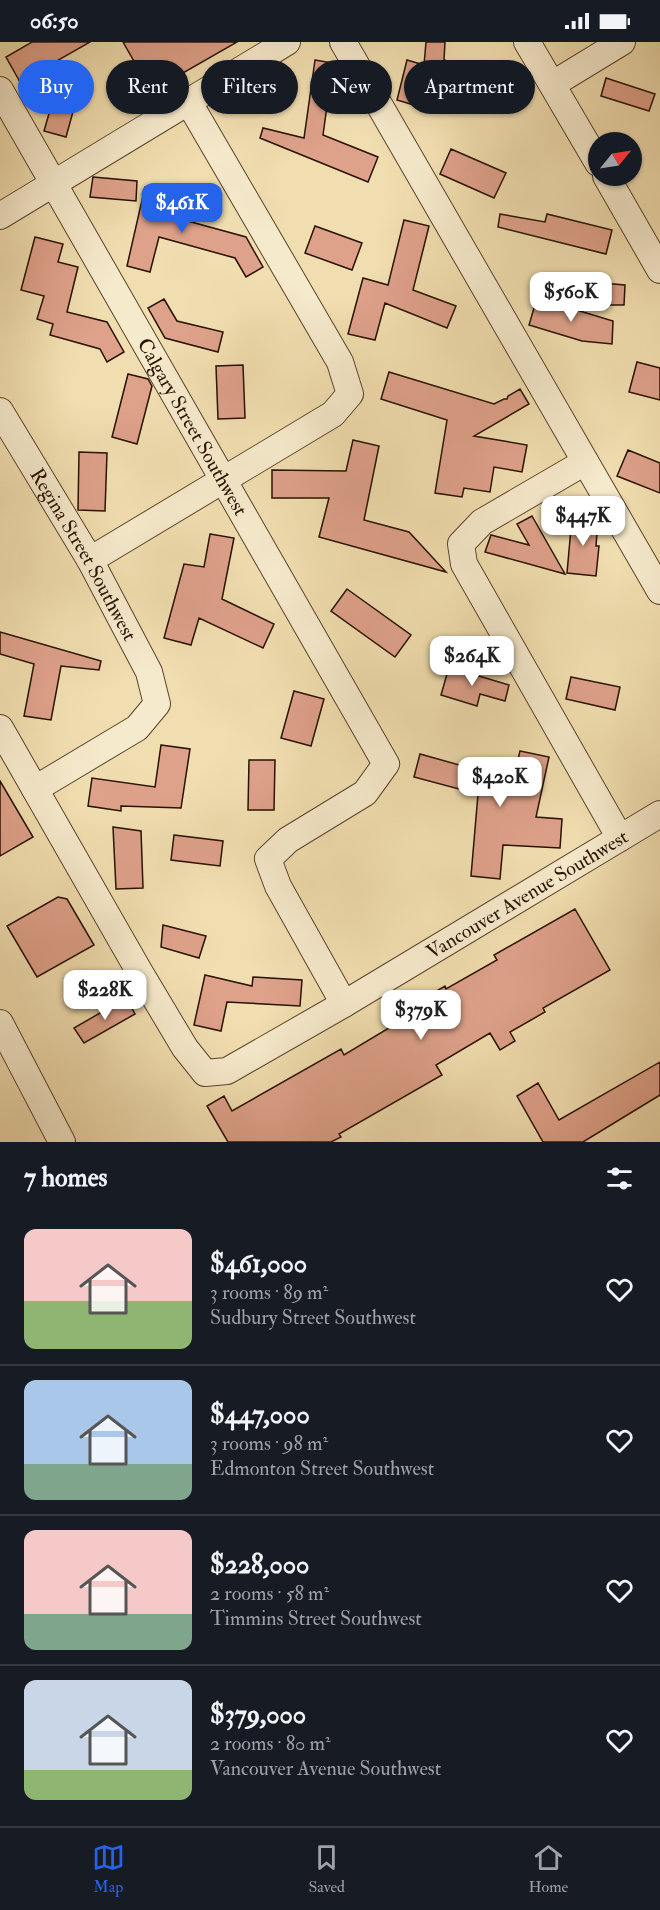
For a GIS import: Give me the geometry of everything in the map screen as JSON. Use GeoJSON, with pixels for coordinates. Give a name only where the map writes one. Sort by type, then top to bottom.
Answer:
{"type":"FeatureCollection","features":[{"type":"Feature","properties":{"kind":"street"},"geometry":{"type":"LineString","coordinates":[[189,100],[287,42]]}},
{"type":"Feature","properties":{"kind":"street"},"geometry":{"type":"LineString","coordinates":[[343,42],[660,591]]}},
{"type":"Feature","properties":{"kind":"street"},"geometry":{"type":"LineString","coordinates":[[527,42],[588,145]]}},
{"type":"Feature","properties":{"kind":"street"},"geometry":{"type":"LineString","coordinates":[[553,84],[622,42]]}},
{"type":"Feature","properties":{"kind":"street","name":"Calgary Street Southwest"},"geometry":{"type":"LineString","coordinates":[[0,90],[386,764],[365,793],[288,840],[268,860],[278,886],[344,1004]]}},
{"type":"Feature","properties":{"kind":"street"},"geometry":{"type":"LineString","coordinates":[[90,560],[333,414],[350,394],[340,362],[189,103]]}},
{"type":"Feature","properties":{"kind":"street"},"geometry":{"type":"LineString","coordinates":[[0,216],[167,114]]}},
{"type":"Feature","properties":{"kind":"street"},"geometry":{"type":"LineString","coordinates":[[612,186],[660,270]]}},
{"type":"Feature","properties":{"kind":"street","name":"Regina Street Southwest"},"geometry":{"type":"LineString","coordinates":[[0,411],[90,560],[149,672],[157,704],[137,729],[35,789]]}},
{"type":"Feature","properties":{"kind":"street"},"geometry":{"type":"LineString","coordinates":[[585,462],[482,522],[461,544],[464,564],[620,838]]}},
{"type":"Feature","properties":{"kind":"street"},"geometry":{"type":"LineString","coordinates":[[0,728],[35,789]]}},
{"type":"Feature","properties":{"kind":"street","name":"Vancouver Avenue Southwest"},"geometry":{"type":"LineString","coordinates":[[35,789],[185,1048],[205,1073],[227,1071],[344,1004],[660,814]]}},
{"type":"Feature","properties":{"kind":"street"},"geometry":{"type":"LineString","coordinates":[[0,1023],[62,1142]]}},
{"type":"Feature","properties":{"kind":"building"},"geometry":{"type":"Polygon","coordinates":[[[32,42],[90,42],[58,60],[18,60],[18,78],[6,57],[32,42]]]}},
{"type":"Feature","properties":{"kind":"building"},"geometry":{"type":"Polygon","coordinates":[[[123,42],[237,42],[206,60],[201,60],[201,63],[189,70],[189,60],[133,60],[123,42]]]}},
{"type":"Feature","properties":{"kind":"building"},"geometry":{"type":"Polygon","coordinates":[[[426,42],[445,42],[444,60],[424,60],[426,42]]]}},
{"type":"Feature","properties":{"kind":"building"},"geometry":{"type":"Polygon","coordinates":[[[404,72],[404,102],[397,100],[404,72]]]}},
{"type":"Feature","properties":{"kind":"building"},"geometry":{"type":"Polygon","coordinates":[[[606,78],[655,94],[649,111],[601,96],[606,78]]]}},
{"type":"Feature","properties":{"kind":"building"},"geometry":{"type":"Polygon","coordinates":[[[310,95],[310,114],[326,114],[323,135],[378,157],[368,182],[260,138],[263,128],[304,138],[310,95]]]}},
{"type":"Feature","properties":{"kind":"building"},"geometry":{"type":"Polygon","coordinates":[[[49,114],[72,114],[66,137],[44,131],[49,114]]]}},
{"type":"Feature","properties":{"kind":"building"},"geometry":{"type":"Polygon","coordinates":[[[451,149],[506,173],[494,198],[440,174],[451,149]]]}},
{"type":"Feature","properties":{"kind":"building"},"geometry":{"type":"Polygon","coordinates":[[[93,177],[137,181],[136,201],[90,197],[93,177]]]}},
{"type":"Feature","properties":{"kind":"building"},"geometry":{"type":"Polygon","coordinates":[[[145,187],[180,190],[173,217],[246,237],[263,267],[246,277],[235,258],[159,237],[150,272],[127,266],[145,187]]]}},
{"type":"Feature","properties":{"kind":"building"},"geometry":{"type":"Polygon","coordinates":[[[500,214],[545,222],[547,214],[612,230],[606,254],[498,227],[500,214]]]}},
{"type":"Feature","properties":{"kind":"building"},"geometry":{"type":"Polygon","coordinates":[[[404,220],[429,226],[413,290],[456,306],[447,328],[385,303],[375,340],[348,334],[363,278],[388,285],[404,220]]]}},
{"type":"Feature","properties":{"kind":"building"},"geometry":{"type":"Polygon","coordinates":[[[315,226],[362,243],[352,270],[305,253],[315,226]]]}},
{"type":"Feature","properties":{"kind":"building"},"geometry":{"type":"Polygon","coordinates":[[[35,237],[63,244],[58,262],[78,267],[67,312],[107,322],[124,352],[107,362],[100,349],[50,335],[53,324],[37,319],[44,296],[21,290],[35,237]]]}},
{"type":"Feature","properties":{"kind":"building"},"geometry":{"type":"Polygon","coordinates":[[[601,283],[625,285],[624,305],[600,305],[601,283]]]}},
{"type":"Feature","properties":{"kind":"building"},"geometry":{"type":"Polygon","coordinates":[[[537,298],[613,321],[612,344],[582,341],[529,325],[537,298]]]}},
{"type":"Feature","properties":{"kind":"building"},"geometry":{"type":"Polygon","coordinates":[[[164,299],[177,321],[223,332],[218,352],[165,338],[148,308],[164,299]]]}},
{"type":"Feature","properties":{"kind":"building"},"geometry":{"type":"Polygon","coordinates":[[[637,362],[660,368],[660,400],[629,392],[637,362]]]}},
{"type":"Feature","properties":{"kind":"building"},"geometry":{"type":"Polygon","coordinates":[[[243,365],[245,418],[218,419],[216,366],[243,365]]]}},
{"type":"Feature","properties":{"kind":"building"},"geometry":{"type":"Polygon","coordinates":[[[389,372],[494,404],[507,399],[520,389],[529,404],[474,436],[527,445],[522,472],[494,467],[490,492],[464,488],[462,497],[435,493],[447,420],[381,399],[389,372]]]}},
{"type":"Feature","properties":{"kind":"building"},"geometry":{"type":"Polygon","coordinates":[[[128,374],[148,379],[152,386],[137,444],[112,437],[128,374]]]}},
{"type":"Feature","properties":{"kind":"building"},"geometry":{"type":"Polygon","coordinates":[[[353,440],[379,446],[364,520],[409,532],[446,572],[319,537],[329,498],[272,498],[272,470],[346,471],[353,440]]]}},
{"type":"Feature","properties":{"kind":"building"},"geometry":{"type":"Polygon","coordinates":[[[628,450],[660,463],[660,493],[617,476],[628,450]]]}},
{"type":"Feature","properties":{"kind":"building"},"geometry":{"type":"Polygon","coordinates":[[[79,452],[107,453],[105,511],[78,510],[79,452]]]}},
{"type":"Feature","properties":{"kind":"building"},"geometry":{"type":"Polygon","coordinates":[[[532,516],[565,574],[485,552],[491,535],[529,545],[517,524],[532,516]]]}},
{"type":"Feature","properties":{"kind":"building"},"geometry":{"type":"Polygon","coordinates":[[[572,517],[598,519],[596,546],[599,546],[596,576],[567,573],[572,517]]]}},
{"type":"Feature","properties":{"kind":"building"},"geometry":{"type":"Polygon","coordinates":[[[210,534],[234,538],[222,599],[274,624],[263,648],[199,618],[191,645],[164,638],[184,564],[204,567],[210,534]]]}},
{"type":"Feature","properties":{"kind":"building"},"geometry":{"type":"Polygon","coordinates":[[[347,589],[411,635],[395,657],[331,611],[347,589]]]}},
{"type":"Feature","properties":{"kind":"building"},"geometry":{"type":"Polygon","coordinates":[[[0,632],[101,661],[99,670],[61,666],[51,720],[24,716],[34,664],[0,654],[0,632]]]}},
{"type":"Feature","properties":{"kind":"building"},"geometry":{"type":"Polygon","coordinates":[[[449,667],[509,685],[505,701],[480,694],[477,706],[441,695],[449,667]]]}},
{"type":"Feature","properties":{"kind":"building"},"geometry":{"type":"Polygon","coordinates":[[[571,677],[620,687],[615,710],[566,699],[571,677]]]}},
{"type":"Feature","properties":{"kind":"building"},"geometry":{"type":"Polygon","coordinates":[[[294,691],[324,699],[311,746],[281,738],[294,691]]]}},
{"type":"Feature","properties":{"kind":"building"},"geometry":{"type":"Polygon","coordinates":[[[161,745],[190,749],[181,808],[121,806],[121,811],[88,806],[92,778],[155,787],[161,745]]]}},
{"type":"Feature","properties":{"kind":"building"},"geometry":{"type":"Polygon","coordinates":[[[520,751],[549,757],[536,817],[562,819],[560,848],[503,845],[500,879],[471,876],[478,794],[414,777],[420,754],[513,780],[520,751]]]}},
{"type":"Feature","properties":{"kind":"building"},"geometry":{"type":"Polygon","coordinates":[[[249,760],[275,760],[274,810],[248,810],[249,760]]]}},
{"type":"Feature","properties":{"kind":"building"},"geometry":{"type":"Polygon","coordinates":[[[0,781],[33,837],[0,856],[0,781]]]}},
{"type":"Feature","properties":{"kind":"building"},"geometry":{"type":"Polygon","coordinates":[[[113,827],[141,831],[143,888],[116,889],[113,827]]]}},
{"type":"Feature","properties":{"kind":"building"},"geometry":{"type":"Polygon","coordinates":[[[174,835],[223,841],[220,866],[171,860],[174,835]]]}},
{"type":"Feature","properties":{"kind":"building"},"geometry":{"type":"Polygon","coordinates":[[[58,897],[67,899],[94,945],[37,977],[7,926],[58,897]]]}},
{"type":"Feature","properties":{"kind":"building"},"geometry":{"type":"Polygon","coordinates":[[[575,909],[610,970],[543,1008],[545,1012],[510,1032],[515,1041],[500,1050],[490,1033],[436,1065],[442,1075],[339,1134],[341,1137],[331,1142],[228,1142],[207,1106],[224,1096],[232,1111],[341,1049],[344,1055],[394,1025],[390,1018],[445,986],[446,989],[497,960],[494,955],[575,909]]]}},
{"type":"Feature","properties":{"kind":"building"},"geometry":{"type":"Polygon","coordinates":[[[163,925],[206,936],[199,958],[161,947],[163,925]]]}},
{"type":"Feature","properties":{"kind":"building"},"geometry":{"type":"Polygon","coordinates":[[[205,975],[252,986],[253,977],[302,980],[300,1006],[227,1002],[221,1031],[194,1025],[205,975]]]}},
{"type":"Feature","properties":{"kind":"building"},"geometry":{"type":"Polygon","coordinates":[[[126,998],[135,1014],[84,1043],[74,1028],[126,998]]]}},
{"type":"Feature","properties":{"kind":"building"},"geometry":{"type":"Polygon","coordinates":[[[660,1062],[660,1095],[583,1142],[543,1142],[517,1096],[538,1083],[559,1120],[660,1062]]]}}]}
